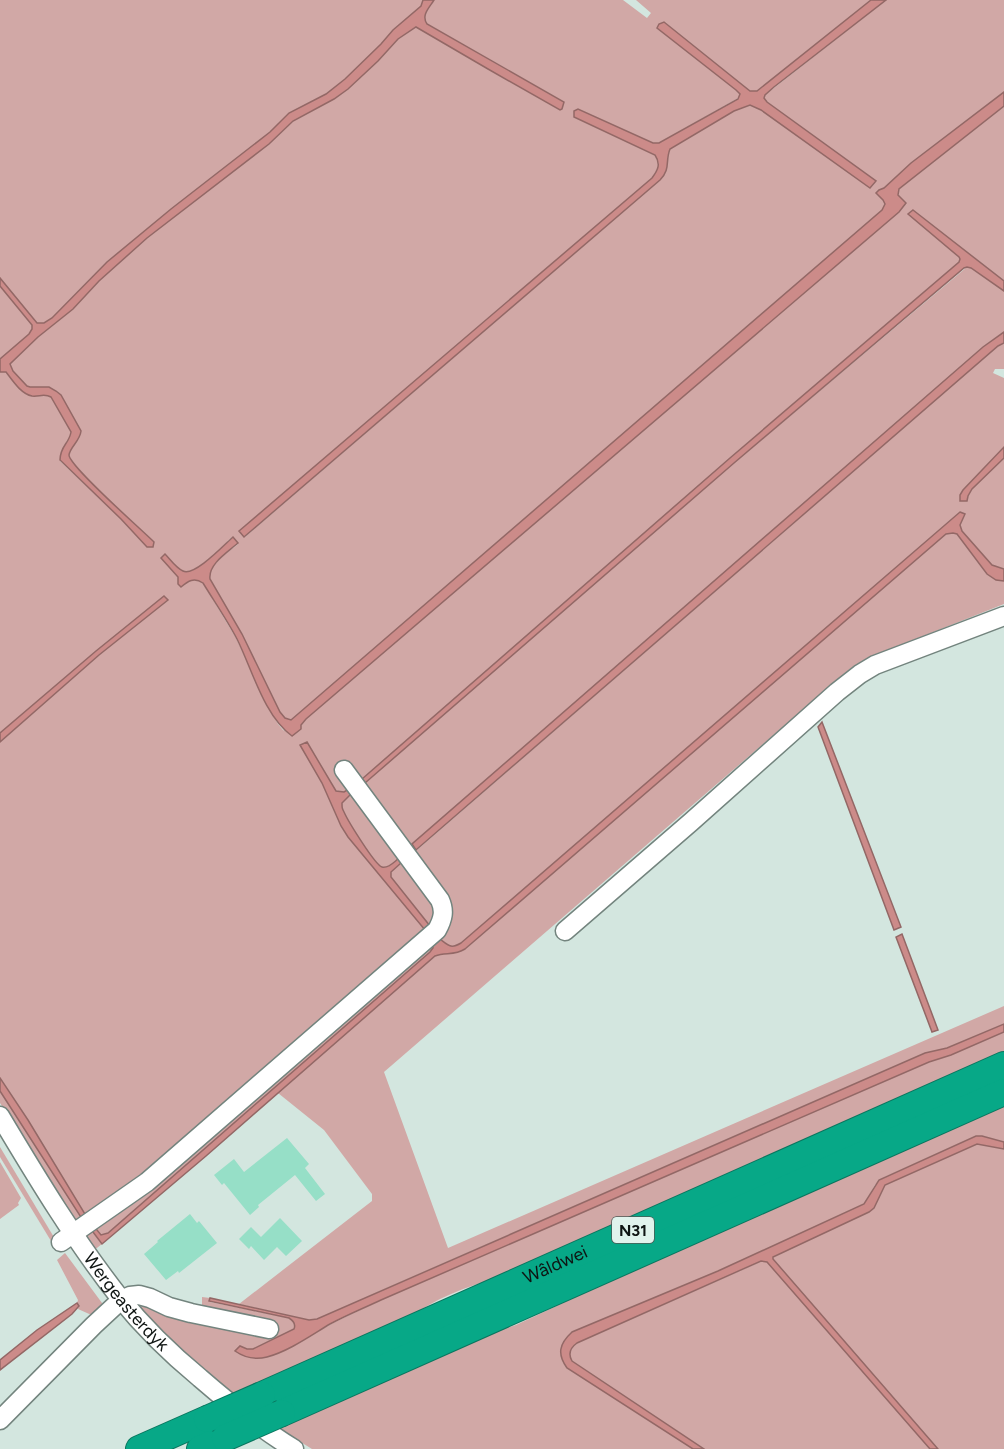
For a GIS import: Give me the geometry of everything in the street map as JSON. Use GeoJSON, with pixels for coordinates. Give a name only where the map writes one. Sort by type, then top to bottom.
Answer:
{"type":"FeatureCollection","features":[{"type":"Feature","properties":{"kind":"highway","name":"Wâldwei"},"geometry":{"type":"LineString","coordinates":[[139,1449],[1004,1065]]}},
{"type":"Feature","properties":{"kind":"highway","name":"Wâldwei"},"geometry":{"type":"LineString","coordinates":[[200,1449],[1004,1092]]}},
{"type":"Feature","properties":{"kind":"street"},"geometry":{"type":"LineString","coordinates":[[565,931],[860,674],[875,665],[1004,616]]}},
{"type":"Feature","properties":{"kind":"street"},"geometry":{"type":"LineString","coordinates":[[67,1238],[147,1182],[437,930],[443,914],[440,900],[344,770]]}},
{"type":"Feature","properties":{"kind":"street","name":"Wergeasterdyk"},"geometry":{"type":"LineString","coordinates":[[0,1116],[67,1238],[121,1300],[174,1356],[210,1388],[273,1436],[294,1449]]}},
{"type":"Feature","properties":{"kind":"street"},"geometry":{"type":"LineString","coordinates":[[0,1420],[94,1325],[121,1300],[130,1296],[139,1295],[191,1313],[269,1329]]}},
{"type":"Feature","properties":{"kind":"shaded area"},"geometry":{"type":"Polygon","coordinates":[[[0,0],[423,0],[421,6],[393,30],[345,79],[326,94],[289,113],[270,132],[107,262],[52,318],[44,323],[37,323],[0,278],[0,0]]]}},
{"type":"Feature","properties":{"kind":"shaded area"},"geometry":{"type":"Polygon","coordinates":[[[423,0],[434,0],[425,15],[427,24],[564,102],[562,109],[560,110],[416,27],[398,39],[348,89],[293,121],[269,144],[147,238],[99,281],[73,309],[38,337],[10,364],[13,371],[27,386],[49,387],[61,395],[81,431],[69,455],[72,461],[154,542],[153,547],[147,547],[60,460],[61,451],[71,432],[51,397],[28,395],[6,372],[0,372],[0,359],[29,334],[32,325],[0,286],[0,278],[37,323],[44,323],[52,318],[107,262],[171,209],[270,132],[289,113],[326,94],[345,79],[393,30],[421,6],[423,0]]]}},
{"type":"Feature","properties":{"kind":"shaded area"},"geometry":{"type":"Polygon","coordinates":[[[434,0],[623,0],[647,18],[651,13],[636,0],[871,0],[757,91],[750,91],[664,22],[659,24],[658,28],[736,90],[740,97],[659,143],[645,140],[578,109],[574,111],[574,117],[655,155],[658,167],[652,178],[239,531],[245,537],[660,180],[667,169],[670,149],[734,111],[750,105],[761,110],[870,188],[875,181],[764,98],[886,0],[1004,0],[1004,92],[879,190],[876,193],[885,204],[882,210],[291,720],[285,718],[280,712],[242,634],[210,579],[215,564],[238,544],[232,537],[209,559],[188,572],[180,570],[165,555],[161,558],[178,577],[178,584],[181,587],[191,580],[203,583],[236,638],[271,712],[283,730],[292,735],[301,729],[306,719],[899,212],[906,203],[898,195],[899,189],[1004,106],[1004,281],[913,210],[910,212],[909,214],[959,257],[959,262],[362,779],[365,782],[734,463],[967,267],[1004,291],[1004,332],[983,347],[412,845],[417,850],[1004,343],[1004,369],[995,369],[993,373],[1004,378],[1004,447],[963,490],[960,501],[967,501],[977,484],[1004,458],[1004,569],[992,565],[962,531],[960,525],[965,514],[960,512],[461,943],[450,946],[440,939],[433,944],[430,952],[108,1233],[101,1235],[93,1226],[90,1228],[102,1244],[93,1251],[82,1234],[85,1229],[149,1184],[441,931],[446,918],[446,907],[433,885],[345,768],[342,770],[437,901],[439,921],[431,933],[149,1178],[85,1223],[77,1226],[0,1103],[0,1091],[84,1221],[88,1219],[0,1078],[0,742],[99,655],[168,600],[164,596],[0,733],[0,372],[6,372],[28,395],[51,397],[71,432],[61,452],[60,461],[147,547],[153,547],[154,542],[72,462],[69,456],[81,431],[61,395],[49,387],[27,386],[13,371],[10,364],[38,337],[73,309],[99,281],[147,238],[269,144],[293,121],[348,89],[398,39],[416,27],[560,110],[562,109],[564,102],[427,24],[425,15],[434,0]],[[307,742],[301,746],[348,837],[425,930],[430,926],[391,877],[391,872],[401,862],[398,859],[391,865],[382,867],[374,859],[342,809],[342,803],[352,793],[349,789],[344,792],[336,791],[307,742]]]}},
{"type":"Feature","properties":{"kind":"shaded area"},"geometry":{"type":"Polygon","coordinates":[[[871,0],[886,0],[774,87],[764,98],[876,181],[870,188],[761,110],[750,105],[734,111],[670,149],[667,169],[660,180],[244,537],[239,531],[652,178],[658,167],[655,155],[574,117],[574,111],[578,109],[653,143],[659,143],[738,99],[740,94],[736,90],[657,28],[659,24],[664,22],[750,91],[757,91],[871,0]]]}},
{"type":"Feature","properties":{"kind":"shaded area"},"geometry":{"type":"Polygon","coordinates":[[[1004,92],[1004,106],[899,189],[898,195],[906,203],[899,212],[306,719],[301,729],[292,736],[282,727],[266,704],[237,639],[203,583],[197,580],[191,581],[181,587],[178,584],[178,577],[161,558],[165,554],[178,568],[188,572],[201,565],[233,537],[238,543],[215,563],[210,579],[242,634],[280,712],[285,718],[291,720],[882,210],[885,204],[876,193],[879,190],[1004,92]]]}},
{"type":"Feature","properties":{"kind":"shaded area"},"geometry":{"type":"Polygon","coordinates":[[[913,210],[1004,281],[1004,291],[971,268],[964,268],[734,463],[365,783],[362,779],[959,262],[959,257],[908,214],[913,210]]]}},
{"type":"Feature","properties":{"kind":"shaded area"},"geometry":{"type":"Polygon","coordinates":[[[0,286],[33,329],[0,359],[0,286]]]}},
{"type":"Feature","properties":{"kind":"shaded area"},"geometry":{"type":"Polygon","coordinates":[[[1004,332],[1004,343],[416,850],[412,844],[983,347],[1004,332]]]}},
{"type":"Feature","properties":{"kind":"shaded area"},"geometry":{"type":"Polygon","coordinates":[[[1004,447],[1004,458],[972,489],[967,501],[960,501],[963,490],[1004,447]]]}},
{"type":"Feature","properties":{"kind":"shaded area"},"geometry":{"type":"Polygon","coordinates":[[[960,512],[965,514],[960,525],[962,531],[992,565],[1004,569],[1004,581],[996,580],[987,574],[957,534],[946,534],[465,949],[435,956],[102,1244],[90,1228],[93,1225],[101,1235],[108,1233],[430,952],[433,944],[440,939],[450,946],[461,943],[960,512]]]}},
{"type":"Feature","properties":{"kind":"shaded area"},"geometry":{"type":"Polygon","coordinates":[[[946,534],[957,534],[987,574],[996,580],[1004,581],[1004,604],[873,656],[851,668],[384,1072],[448,1248],[1004,1006],[1004,1024],[947,1048],[925,1053],[326,1316],[309,1320],[239,1304],[372,1201],[372,1194],[324,1130],[278,1093],[435,956],[465,949],[946,534]]]}},
{"type":"Feature","properties":{"kind":"shaded area"},"geometry":{"type":"Polygon","coordinates":[[[164,596],[168,600],[99,655],[0,742],[0,733],[164,596]]]}},
{"type":"Feature","properties":{"kind":"shaded area"},"geometry":{"type":"Polygon","coordinates":[[[822,722],[901,927],[894,930],[818,727],[822,722]]]}},
{"type":"Feature","properties":{"kind":"shaded area"},"geometry":{"type":"Polygon","coordinates":[[[307,742],[336,791],[344,792],[349,789],[352,793],[342,803],[342,809],[374,859],[382,867],[391,865],[398,859],[401,863],[391,872],[391,877],[430,926],[425,930],[341,826],[322,783],[300,745],[307,742]]]}},
{"type":"Feature","properties":{"kind":"shaded area"},"geometry":{"type":"Polygon","coordinates":[[[902,934],[938,1030],[932,1032],[896,937],[902,934]]]}},
{"type":"Feature","properties":{"kind":"shaded area"},"geometry":{"type":"Polygon","coordinates":[[[1004,1024],[1004,1032],[929,1062],[381,1300],[275,1354],[254,1358],[246,1357],[235,1351],[240,1346],[253,1349],[294,1329],[295,1324],[292,1320],[209,1301],[210,1298],[309,1320],[317,1319],[925,1053],[947,1048],[1004,1024]]]}},
{"type":"Feature","properties":{"kind":"shaded area"},"geometry":{"type":"Polygon","coordinates":[[[1004,1032],[1004,1053],[499,1278],[451,1294],[406,1320],[260,1384],[258,1382],[231,1394],[140,1308],[142,1303],[202,1306],[202,1297],[210,1298],[210,1302],[289,1318],[294,1323],[294,1329],[253,1349],[236,1351],[289,1347],[381,1300],[929,1062],[1004,1032]]]}},
{"type":"Feature","properties":{"kind":"shaded area"},"geometry":{"type":"Polygon","coordinates":[[[0,1078],[88,1219],[84,1222],[0,1091],[0,1078]]]}},
{"type":"Feature","properties":{"kind":"shaded area"},"geometry":{"type":"Polygon","coordinates":[[[1004,1103],[1004,1142],[976,1136],[885,1177],[875,1185],[864,1204],[718,1271],[572,1332],[567,1368],[693,1449],[312,1449],[278,1428],[477,1337],[516,1325],[563,1303],[587,1287],[1004,1103]]]}},
{"type":"Feature","properties":{"kind":"shaded area"},"geometry":{"type":"Polygon","coordinates":[[[976,1136],[1004,1142],[1004,1149],[977,1144],[885,1185],[874,1208],[869,1212],[773,1257],[938,1449],[930,1449],[767,1262],[761,1261],[577,1343],[570,1351],[572,1361],[704,1449],[693,1449],[567,1368],[564,1363],[561,1354],[562,1345],[572,1332],[718,1271],[864,1204],[879,1180],[976,1136]]]}},
{"type":"Feature","properties":{"kind":"shaded area"},"geometry":{"type":"Polygon","coordinates":[[[977,1144],[1004,1149],[1004,1449],[938,1449],[773,1257],[874,1208],[885,1185],[977,1144]]]}},
{"type":"Feature","properties":{"kind":"shaded area"},"geometry":{"type":"Polygon","coordinates":[[[0,1147],[55,1239],[51,1241],[0,1157],[0,1147]]]}},
{"type":"Feature","properties":{"kind":"shaded area"},"geometry":{"type":"Polygon","coordinates":[[[0,1162],[21,1198],[19,1205],[0,1219],[0,1162]]]}},
{"type":"Feature","properties":{"kind":"shaded area"},"geometry":{"type":"Polygon","coordinates":[[[65,1253],[105,1307],[96,1317],[78,1309],[78,1300],[57,1260],[65,1253]]]}},
{"type":"Feature","properties":{"kind":"shaded area"},"geometry":{"type":"Polygon","coordinates":[[[762,1261],[767,1262],[930,1449],[704,1449],[572,1361],[570,1351],[577,1343],[762,1261]]]}},
{"type":"Feature","properties":{"kind":"shaded area"},"geometry":{"type":"Polygon","coordinates":[[[77,1303],[79,1306],[72,1314],[0,1370],[0,1360],[37,1330],[77,1303]]]}},
{"type":"Feature","properties":{"kind":"building"},"geometry":{"type":"Polygon","coordinates":[[[287,1138],[309,1164],[305,1168],[325,1194],[316,1201],[295,1175],[258,1205],[259,1207],[250,1215],[224,1183],[222,1185],[214,1175],[234,1159],[244,1172],[287,1138]]]}},
{"type":"Feature","properties":{"kind":"building"},"geometry":{"type":"Polygon","coordinates":[[[190,1214],[197,1223],[199,1221],[217,1243],[179,1273],[178,1271],[166,1280],[144,1254],[190,1214]]]}},
{"type":"Feature","properties":{"kind":"building"},"geometry":{"type":"Polygon","coordinates":[[[280,1218],[302,1241],[286,1256],[277,1247],[264,1260],[251,1246],[249,1249],[239,1239],[251,1227],[261,1237],[280,1218]]]}}]}
